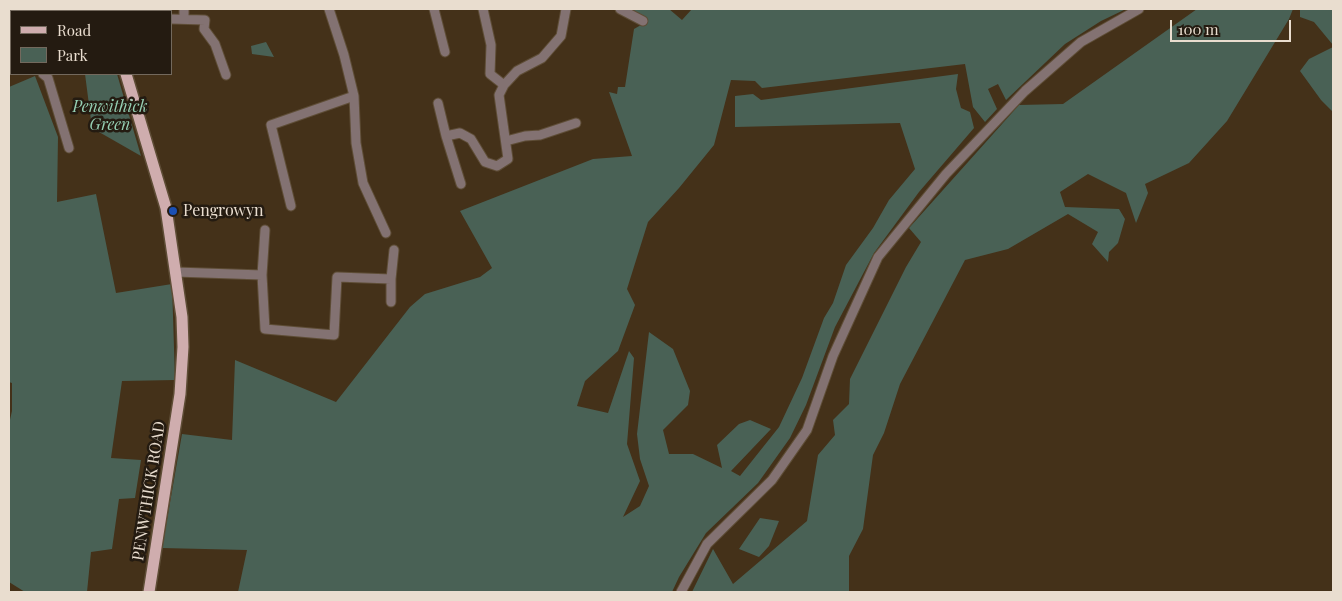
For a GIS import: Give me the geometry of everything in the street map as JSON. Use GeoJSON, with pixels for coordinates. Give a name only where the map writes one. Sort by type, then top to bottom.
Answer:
{"type":"FeatureCollection","features":[{"type":"Feature","properties":{"kind":"main road","name":"PENWTHICK ROAD"},"geometry":{"type":"LineString","coordinates":[[126,75],[166,208],[182,317],[180,394],[150,592]]}},
{"type":"Feature","properties":{"kind":"street"},"geometry":{"type":"LineString","coordinates":[[184,9],[184,19]]}},
{"type":"Feature","properties":{"kind":"street"},"geometry":{"type":"LineString","coordinates":[[329,9],[344,55],[354,96],[356,142],[363,183],[386,233]]}},
{"type":"Feature","properties":{"kind":"street"},"geometry":{"type":"LineString","coordinates":[[434,9],[445,52]]}},
{"type":"Feature","properties":{"kind":"street"},"geometry":{"type":"LineString","coordinates":[[483,9],[491,45],[490,74],[504,84]]}},
{"type":"Feature","properties":{"kind":"street"},"geometry":{"type":"LineString","coordinates":[[446,136],[460,133],[471,139],[485,162],[497,166],[508,158],[499,95],[504,84],[517,71],[542,58],[561,36],[566,9]]}},
{"type":"Feature","properties":{"kind":"street"},"geometry":{"type":"LineString","coordinates":[[620,9],[643,21]]}},
{"type":"Feature","properties":{"kind":"street"},"geometry":{"type":"LineString","coordinates":[[681,592],[707,544],[772,480],[807,430],[833,356],[878,257],[946,174],[1025,91],[1081,42],[1139,9]]}},
{"type":"Feature","properties":{"kind":"street"},"geometry":{"type":"LineString","coordinates":[[172,19],[205,20],[204,29],[215,44],[226,75]]}},
{"type":"Feature","properties":{"kind":"street"},"geometry":{"type":"LineString","coordinates":[[44,75],[48,78],[69,148]]}},
{"type":"Feature","properties":{"kind":"street"},"geometry":{"type":"LineString","coordinates":[[291,206],[271,125],[354,96]]}},
{"type":"Feature","properties":{"kind":"street"},"geometry":{"type":"LineString","coordinates":[[438,103],[446,136],[462,184]]}},
{"type":"Feature","properties":{"kind":"street"},"geometry":{"type":"LineString","coordinates":[[506,141],[540,135],[576,123]]}},
{"type":"Feature","properties":{"kind":"street"},"geometry":{"type":"LineString","coordinates":[[265,230],[262,275],[265,329],[334,335],[337,277],[391,279]]}},
{"type":"Feature","properties":{"kind":"street"},"geometry":{"type":"LineString","coordinates":[[391,302],[394,250]]}},
{"type":"Feature","properties":{"kind":"street"},"geometry":{"type":"LineString","coordinates":[[176,272],[262,275]]}},
{"type":"Feature","properties":{"kind":"green space"},"geometry":{"type":"Polygon","coordinates":[[[632,9],[669,9],[682,20],[692,9],[1126,9],[1101,21],[1065,44],[1006,100],[998,84],[988,89],[997,109],[985,122],[973,107],[965,64],[762,88],[755,81],[731,80],[714,145],[648,222],[627,289],[635,305],[618,351],[585,381],[577,406],[608,413],[629,351],[634,358],[627,444],[640,481],[623,517],[640,506],[649,486],[640,459],[637,434],[649,332],[673,349],[690,391],[688,405],[663,430],[669,454],[693,454],[722,468],[717,445],[739,424],[750,420],[771,429],[731,471],[740,476],[779,427],[802,378],[824,318],[833,303],[846,265],[873,228],[889,200],[915,169],[900,123],[735,127],[735,96],[753,94],[761,100],[958,74],[956,89],[961,108],[970,112],[974,128],[919,192],[874,253],[835,327],[806,405],[790,438],[758,483],[706,533],[672,592],[238,592],[247,550],[162,548],[182,434],[232,440],[235,360],[336,402],[410,307],[425,294],[480,277],[492,268],[460,211],[593,159],[632,156],[609,92],[617,94],[618,87],[625,87],[634,29],[648,21],[632,9]]]}},
{"type":"Feature","properties":{"kind":"green space"},"geometry":{"type":"Polygon","coordinates":[[[1197,9],[1293,9],[1289,19],[1227,121],[1189,163],[1145,184],[1148,193],[1136,223],[1126,193],[1088,174],[1060,192],[1065,207],[1119,209],[1125,219],[1118,243],[1109,252],[1108,262],[1092,244],[1098,232],[1068,214],[1008,249],[965,260],[900,384],[884,433],[873,455],[863,529],[849,556],[849,592],[692,592],[713,549],[733,584],[807,521],[818,455],[835,435],[833,420],[849,404],[850,379],[906,267],[921,242],[909,228],[1019,105],[1063,104],[1197,9]]]}},
{"type":"Feature","properties":{"kind":"green space"},"geometry":{"type":"Polygon","coordinates":[[[1300,9],[1333,9],[1333,45],[1314,22],[1300,17],[1300,9]]]}},
{"type":"Feature","properties":{"kind":"green space"},"geometry":{"type":"Polygon","coordinates":[[[266,42],[274,57],[252,54],[251,46],[266,42]]]}},
{"type":"Feature","properties":{"kind":"green space"},"geometry":{"type":"Polygon","coordinates":[[[1333,47],[1333,112],[1321,100],[1300,71],[1309,59],[1333,47]]]}},
{"type":"Feature","properties":{"kind":"green space","name":"Penwithick Green"},"geometry":{"type":"Polygon","coordinates":[[[85,75],[117,75],[141,156],[92,128],[85,75]]]}},
{"type":"Feature","properties":{"kind":"green space"},"geometry":{"type":"Polygon","coordinates":[[[35,76],[58,137],[57,202],[96,194],[116,293],[172,284],[175,380],[122,381],[111,458],[141,460],[135,498],[119,499],[112,549],[91,552],[87,592],[25,592],[9,582],[9,424],[12,411],[12,383],[9,382],[9,87],[35,76]]]}},
{"type":"Feature","properties":{"kind":"green space"},"geometry":{"type":"Polygon","coordinates":[[[760,518],[779,521],[769,546],[759,557],[739,549],[760,518]]]}},
{"type":"Feature","properties":{"kind":"place","name":"Pengrowyn"},"geometry":{"type":"Point","coordinates":[173,211]}}]}
